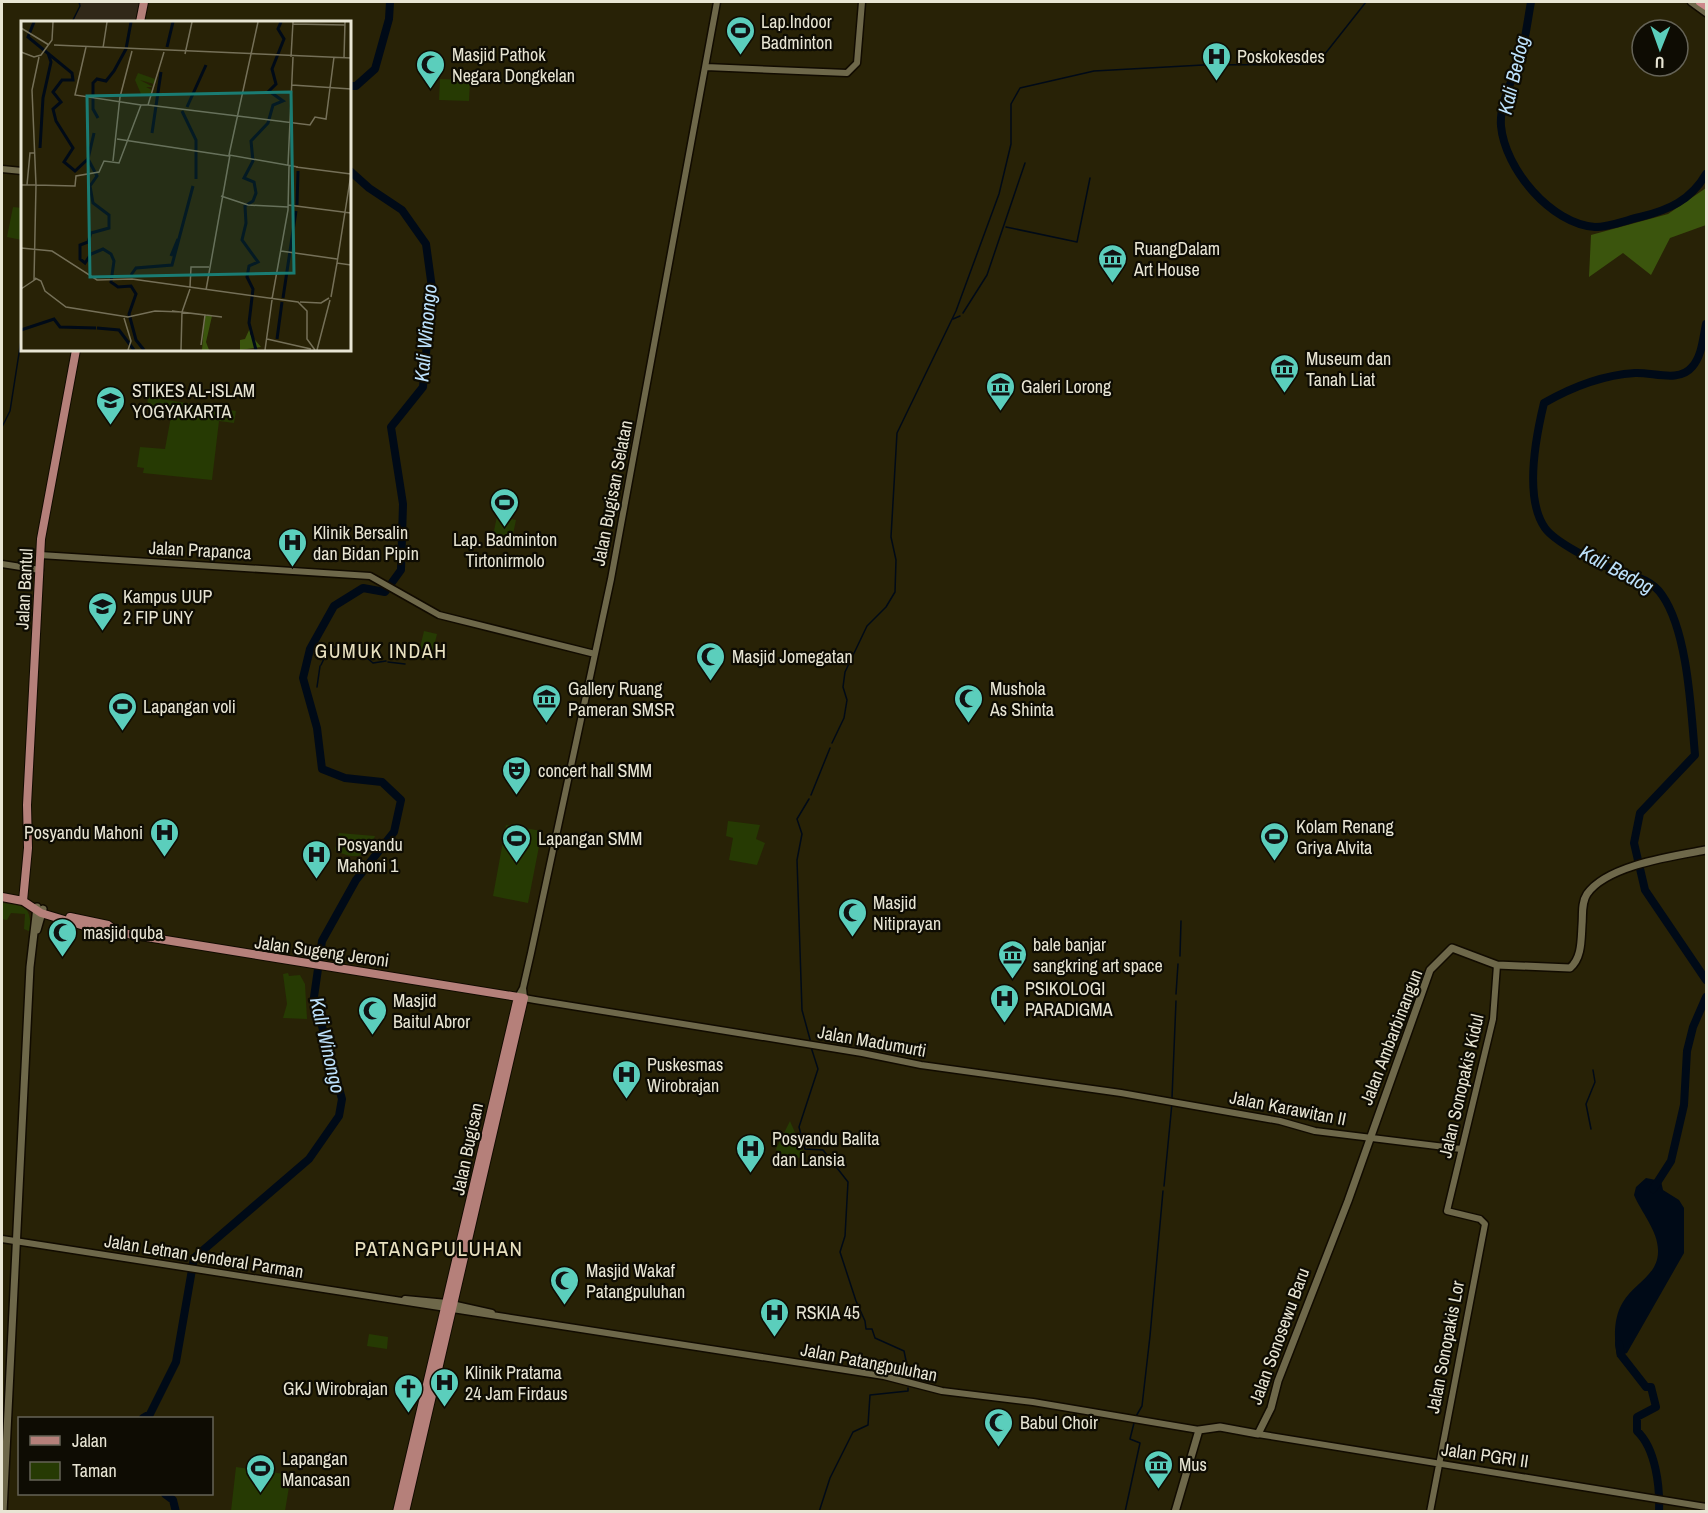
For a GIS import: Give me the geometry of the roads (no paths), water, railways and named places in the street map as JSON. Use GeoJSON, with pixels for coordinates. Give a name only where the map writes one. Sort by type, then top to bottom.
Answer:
{"type":"FeatureCollection","features":[{"type":"Feature","properties":{"kind":"highway"},"geometry":{"type":"LineString","coordinates":[[1700,2],[1707,6]]}},
{"type":"Feature","properties":{"kind":"main road"},"geometry":{"type":"LineString","coordinates":[[140,21],[144,2]]}},
{"type":"Feature","properties":{"kind":"main road","name":"Jalan Bantul"},"geometry":{"type":"LineString","coordinates":[[21,898],[27,832],[42,529],[76,351]]}},
{"type":"Feature","properties":{"kind":"main road","name":"Jalan Ambarbinangun"},"geometry":{"type":"LineString","coordinates":[[1328,1249],[1430,970],[1452,948],[1497,965],[1560,970],[1573,966],[1580,952],[1586,895],[1599,884],[1631,866],[1707,850]]}},
{"type":"Feature","properties":{"kind":"main road"},"geometry":{"type":"LineString","coordinates":[[2,895],[21,898]]}},
{"type":"Feature","properties":{"kind":"main road","name":"Jalan Sugeng Jeroni"},"geometry":{"type":"LineString","coordinates":[[21,898],[40,910],[91,928],[115,930],[295,962],[521,998]]}},
{"type":"Feature","properties":{"kind":"main road"},"geometry":{"type":"LineString","coordinates":[[3,1512],[32,971],[40,910]]}},
{"type":"Feature","properties":{"kind":"main road","name":"Jalan Bugisan"},"geometry":{"type":"LineString","coordinates":[[449,1306],[521,998]]}},
{"type":"Feature","properties":{"kind":"main road","name":"Jalan Sonosewu Baru"},"geometry":{"type":"LineString","coordinates":[[1258,1434],[1270,1408],[1328,1249]]}},
{"type":"Feature","properties":{"kind":"main road"},"geometry":{"type":"LineString","coordinates":[[397,1512],[449,1306]]}},
{"type":"Feature","properties":{"kind":"main road"},"geometry":{"type":"LineString","coordinates":[[405,1512],[449,1306]]}},
{"type":"Feature","properties":{"kind":"main road"},"geometry":{"type":"LineString","coordinates":[[1175,1512],[1199,1430],[1220,1427],[1258,1434]]}},
{"type":"Feature","properties":{"kind":"street","name":"Jalan Bugisan Selatan"},"geometry":{"type":"LineString","coordinates":[[521,998],[595,654],[650,376],[717,2]]}},
{"type":"Feature","properties":{"kind":"street"},"geometry":{"type":"LineString","coordinates":[[706,67],[847,73],[856,63],[862,2]]}},
{"type":"Feature","properties":{"kind":"street"},"geometry":{"type":"LineString","coordinates":[[1691,2],[1707,12]]}},
{"type":"Feature","properties":{"kind":"street"},"geometry":{"type":"LineString","coordinates":[[2,169],[21,171]]}},
{"type":"Feature","properties":{"kind":"street","name":"Jalan Prapanca"},"geometry":{"type":"LineString","coordinates":[[40,555],[365,575],[442,616],[595,654]]}},
{"type":"Feature","properties":{"kind":"street"},"geometry":{"type":"LineString","coordinates":[[2,564],[40,570]]}},
{"type":"Feature","properties":{"kind":"street","name":"Jalan Sonopakis Kidul"},"geometry":{"type":"LineString","coordinates":[[1485,1224],[1480,1219],[1447,1212],[1493,1019],[1497,965]]}},
{"type":"Feature","properties":{"kind":"street","name":"Jalan Madumurti"},"geometry":{"type":"LineString","coordinates":[[521,998],[921,1065],[1216,1109]]}},
{"type":"Feature","properties":{"kind":"street","name":"Jalan Karawitan II"},"geometry":{"type":"LineString","coordinates":[[1216,1109],[1315,1131],[1461,1149]]}},
{"type":"Feature","properties":{"kind":"street","name":"Jalan Sonopakis Lor"},"geometry":{"type":"LineString","coordinates":[[1430,1512],[1485,1224]]}},
{"type":"Feature","properties":{"kind":"street","name":"Jalan Letnan Jenderal Parman"},"geometry":{"type":"LineString","coordinates":[[2,1239],[202,1271],[449,1306]]}},
{"type":"Feature","properties":{"kind":"street","name":"Jalan Patangpuluhan"},"geometry":{"type":"LineString","coordinates":[[449,1306],[498,1316],[884,1376],[942,1391],[1033,1402],[1199,1430]]}},
{"type":"Feature","properties":{"kind":"street","name":"Jalan PGRI II"},"geometry":{"type":"LineString","coordinates":[[1258,1434],[1707,1507]]}},
{"type":"Feature","properties":{"kind":"waterway"},"geometry":{"type":"LineString","coordinates":[[72,21],[80,6],[79,2]]}},
{"type":"Feature","properties":{"kind":"waterway","name":"Kali Winongo"},"geometry":{"type":"LineString","coordinates":[[351,86],[356,86],[375,69],[389,19],[390,2]]}},
{"type":"Feature","properties":{"kind":"waterway"},"geometry":{"type":"LineString","coordinates":[[832,743],[844,718],[847,700],[843,687],[845,672],[867,626],[886,607],[895,592],[896,560],[891,537],[897,433],[956,311],[999,194],[1011,144],[1011,104],[1020,88],[1094,71],[1203,65],[1317,64],[1366,2]]}},
{"type":"Feature","properties":{"kind":"waterway","name":"Kali Bedog"},"geometry":{"type":"LineString","coordinates":[[1531,2],[1522,51],[1505,98],[1501,126],[1504,143],[1511,160],[1533,192],[1562,216],[1578,224],[1600,227],[1670,207],[1693,191],[1706,174]]}},
{"type":"Feature","properties":{"kind":"waterway"},"geometry":{"type":"LineString","coordinates":[[963,313],[987,275],[1025,163]]}},
{"type":"Feature","properties":{"kind":"waterway","name":"Kali Winongo"},"geometry":{"type":"LineString","coordinates":[[145,1417],[150,1414],[176,1362],[194,1258],[309,1159],[339,1116],[342,1099],[314,997],[322,941],[356,880],[394,832],[401,800],[382,782],[345,778],[322,769],[317,728],[303,678],[310,649],[334,606],[363,588],[385,592],[401,570],[403,504],[391,427],[423,387],[432,288],[426,244],[402,210],[369,188],[351,172]]}},
{"type":"Feature","properties":{"kind":"waterway"},"geometry":{"type":"LineString","coordinates":[[1006,227],[1077,242],[1090,178]]}},
{"type":"Feature","properties":{"kind":"waterway"},"geometry":{"type":"LineString","coordinates":[[953,319],[960,316]]}},
{"type":"Feature","properties":{"kind":"waterway","name":"Kali Bedog"},"geometry":{"type":"LineString","coordinates":[[1706,324],[1698,358],[1687,372],[1673,376],[1642,373],[1611,376],[1577,387],[1544,403],[1535,449],[1533,484],[1539,515],[1545,528],[1566,545],[1585,556],[1652,585],[1662,595],[1678,629],[1687,672],[1695,755],[1640,813],[1634,843],[1645,890],[1706,980]]}},
{"type":"Feature","properties":{"kind":"waterway"},"geometry":{"type":"LineString","coordinates":[[2,427],[10,411],[21,340]]}},
{"type":"Feature","properties":{"kind":"waterway"},"geometry":{"type":"LineString","coordinates":[[321,665],[330,646],[359,653]]}},
{"type":"Feature","properties":{"kind":"waterway"},"geometry":{"type":"LineString","coordinates":[[361,653],[373,663],[386,661]]}},
{"type":"Feature","properties":{"kind":"waterway"},"geometry":{"type":"LineString","coordinates":[[388,662],[405,664]]}},
{"type":"Feature","properties":{"kind":"waterway"},"geometry":{"type":"LineString","coordinates":[[317,687],[320,666]]}},
{"type":"Feature","properties":{"kind":"waterway"},"geometry":{"type":"LineString","coordinates":[[811,795],[830,748]]}},
{"type":"Feature","properties":{"kind":"waterway"},"geometry":{"type":"LineString","coordinates":[[809,799],[797,819],[802,834],[797,860],[802,1010],[811,1043]]}},
{"type":"Feature","properties":{"kind":"waterway"},"geometry":{"type":"LineString","coordinates":[[1180,956],[1181,921]]}},
{"type":"Feature","properties":{"kind":"waterway"},"geometry":{"type":"LineString","coordinates":[[1176,994],[1178,964]]}},
{"type":"Feature","properties":{"kind":"waterway"},"geometry":{"type":"LineString","coordinates":[[1653,1189],[1671,1161],[1684,1105],[1687,1051],[1693,1027],[1706,997]]}},
{"type":"Feature","properties":{"kind":"waterway"},"geometry":{"type":"LineString","coordinates":[[1172,1098],[1176,1001]]}},
{"type":"Feature","properties":{"kind":"waterway"},"geometry":{"type":"LineString","coordinates":[[811,1047],[818,1069],[799,1127],[805,1149],[823,1150],[848,1182],[845,1236],[840,1252],[866,1329],[872,1329],[875,1338],[904,1351],[910,1380]]}},
{"type":"Feature","properties":{"kind":"waterway"},"geometry":{"type":"LineString","coordinates":[[1591,1129],[1586,1104],[1595,1082],[1593,1070]]}},
{"type":"Feature","properties":{"kind":"waterway"},"geometry":{"type":"LineString","coordinates":[[1164,1186],[1172,1103]]}},
{"type":"Feature","properties":{"kind":"waterway"},"geometry":{"type":"LineString","coordinates":[[1135,1418],[1142,1406],[1163,1191]]}},
{"type":"Feature","properties":{"kind":"waterway"},"geometry":{"type":"LineString","coordinates":[[1619,1344],[1621,1355],[1646,1387],[1651,1387],[1656,1407],[1637,1417],[1637,1431],[1653,1458],[1659,1491],[1659,1512]]}},
{"type":"Feature","properties":{"kind":"waterway"},"geometry":{"type":"LineString","coordinates":[[819,1512],[830,1478],[853,1432],[868,1425],[870,1395],[908,1391],[908,1388]]}},
{"type":"Feature","properties":{"kind":"waterway"},"geometry":{"type":"LineString","coordinates":[[1125,1512],[1140,1443],[1130,1439],[1134,1423]]}},
{"type":"Feature","properties":{"kind":"waterway","name":"Kali Winongo"},"geometry":{"type":"LineString","coordinates":[[166,1495],[173,1500],[176,1512]]}},
{"type":"Feature","properties":{"kind":"place","name":"Lap.Indoor Badminton"},"geometry":{"type":"Point","coordinates":[740,56]}},
{"type":"Feature","properties":{"kind":"place","name":"Poskokesdes"},"geometry":{"type":"Point","coordinates":[1216,82]}},
{"type":"Feature","properties":{"kind":"place","name":"Masjid Pathok Negara Dongkelan"},"geometry":{"type":"Point","coordinates":[431,90]}},
{"type":"Feature","properties":{"kind":"place","name":"RuangDalam Art House"},"geometry":{"type":"Point","coordinates":[1113,284]}},
{"type":"Feature","properties":{"kind":"place","name":"Museum dan Tanah Liat"},"geometry":{"type":"Point","coordinates":[1285,394]}},
{"type":"Feature","properties":{"kind":"place","name":"Galeri Lorong"},"geometry":{"type":"Point","coordinates":[1000,412]}},
{"type":"Feature","properties":{"kind":"place","name":"STIKES AL-ISLAM YOGYAKARTA"},"geometry":{"type":"Point","coordinates":[111,426]}},
{"type":"Feature","properties":{"kind":"place","name":"Lap. Badminton Tirtonirmolo"},"geometry":{"type":"Point","coordinates":[505,528]}},
{"type":"Feature","properties":{"kind":"place","name":"Klinik Bersalin dan Bidan Pipin"},"geometry":{"type":"Point","coordinates":[292,568]}},
{"type":"Feature","properties":{"kind":"place","name":"Kampus UUP 2 FIP UNY"},"geometry":{"type":"Point","coordinates":[102,632]}},
{"type":"Feature","properties":{"kind":"place","name":"Masjid Jomegatan"},"geometry":{"type":"Point","coordinates":[711,682]}},
{"type":"Feature","properties":{"kind":"place","name":"Gallery Ruang Pameran SMSR"},"geometry":{"type":"Point","coordinates":[547,724]}},
{"type":"Feature","properties":{"kind":"place","name":"Mushola As Shinta"},"geometry":{"type":"Point","coordinates":[969,724]}},
{"type":"Feature","properties":{"kind":"place","name":"Lapangan voli"},"geometry":{"type":"Point","coordinates":[122,732]}},
{"type":"Feature","properties":{"kind":"place","name":"concert hall SMM"},"geometry":{"type":"Point","coordinates":[517,796]}},
{"type":"Feature","properties":{"kind":"place","name":"Posyandu Mahoni"},"geometry":{"type":"Point","coordinates":[164,858]}},
{"type":"Feature","properties":{"kind":"place","name":"Kolam Renang Griya Alvita"},"geometry":{"type":"Point","coordinates":[1275,862]}},
{"type":"Feature","properties":{"kind":"place","name":"Lapangan SMM"},"geometry":{"type":"Point","coordinates":[517,864]}},
{"type":"Feature","properties":{"kind":"place","name":"Posyandu Mahoni 1"},"geometry":{"type":"Point","coordinates":[316,880]}},
{"type":"Feature","properties":{"kind":"place","name":"Masjid Nitiprayan"},"geometry":{"type":"Point","coordinates":[852,938]}},
{"type":"Feature","properties":{"kind":"place","name":"masjid quba"},"geometry":{"type":"Point","coordinates":[62,958]}},
{"type":"Feature","properties":{"kind":"place","name":"bale banjar sangkring art space"},"geometry":{"type":"Point","coordinates":[1012,980]}},
{"type":"Feature","properties":{"kind":"place","name":"PSIKOLOGI PARADIGMA"},"geometry":{"type":"Point","coordinates":[1004,1024]}},
{"type":"Feature","properties":{"kind":"place","name":"Masjid Baitul Abror"},"geometry":{"type":"Point","coordinates":[372,1036]}},
{"type":"Feature","properties":{"kind":"place","name":"Puskesmas Wirobrajan"},"geometry":{"type":"Point","coordinates":[626,1100]}},
{"type":"Feature","properties":{"kind":"place","name":"Posyandu Balita dan Lansia"},"geometry":{"type":"Point","coordinates":[751,1174]}},
{"type":"Feature","properties":{"kind":"place","name":"Masjid Wakaf Patangpuluhan"},"geometry":{"type":"Point","coordinates":[565,1306]}},
{"type":"Feature","properties":{"kind":"place","name":"RSKIA 45"},"geometry":{"type":"Point","coordinates":[775,1338]}},
{"type":"Feature","properties":{"kind":"place","name":"Klinik Pratama 24 Jam Firdaus"},"geometry":{"type":"Point","coordinates":[444,1408]}},
{"type":"Feature","properties":{"kind":"place","name":"GKJ Wirobrajan"},"geometry":{"type":"Point","coordinates":[409,1414]}},
{"type":"Feature","properties":{"kind":"place","name":"Babul Choir"},"geometry":{"type":"Point","coordinates":[999,1448]}},
{"type":"Feature","properties":{"kind":"place","name":"Mus"},"geometry":{"type":"Point","coordinates":[1158,1490]}},
{"type":"Feature","properties":{"kind":"place","name":"Lapangan Mancasan"},"geometry":{"type":"Point","coordinates":[261,1494]}},
{"type":"Feature","properties":{"kind":"district","name":"GUMUK INDAH"},"geometry":{"type":"Point","coordinates":[381,650]}},
{"type":"Feature","properties":{"kind":"district","name":"PATANGPULUHAN"},"geometry":{"type":"Point","coordinates":[439,1248]}}]}
